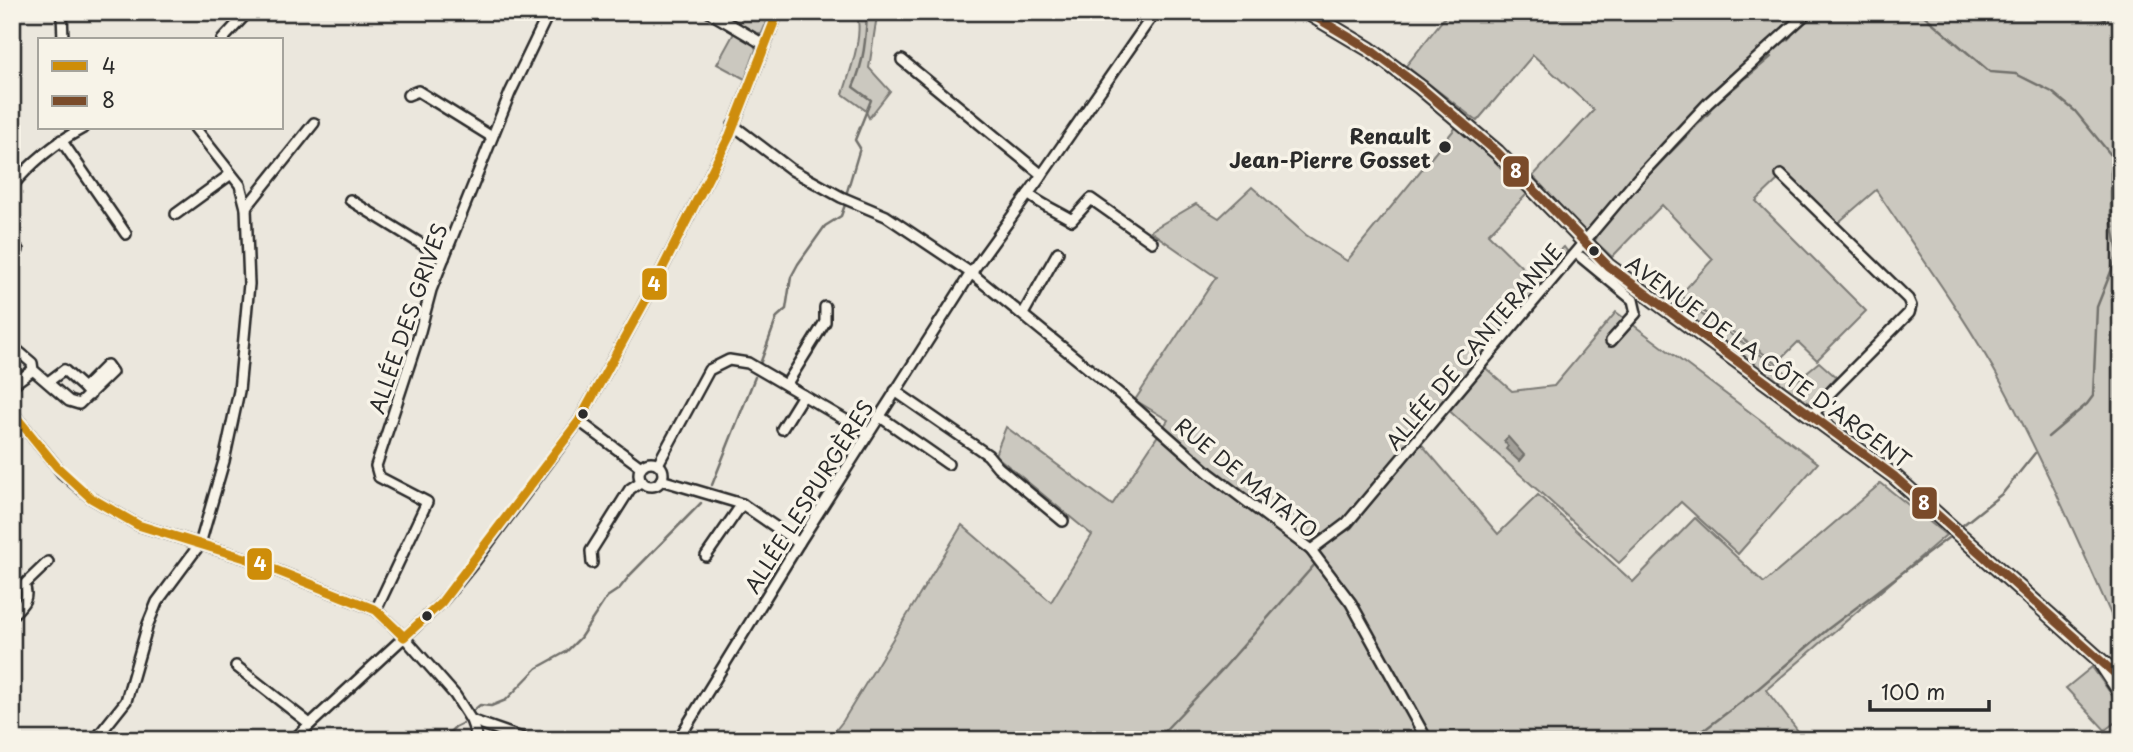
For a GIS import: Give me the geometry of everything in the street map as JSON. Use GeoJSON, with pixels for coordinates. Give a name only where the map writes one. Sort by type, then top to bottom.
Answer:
{"type":"FeatureCollection","features":[{"type":"Feature","properties":{"kind":"main road","name":"AVENUE DE LA CÔTE D'ARGENT"},"geometry":{"type":"LineString","coordinates":[[1307,12],[1369,49],[1437,101],[1497,152],[1636,295],[1813,418],[1916,494],[2121,679]]}},
{"type":"Feature","properties":{"kind":"street"},"geometry":{"type":"LineString","coordinates":[[62,12],[63,38]]}},
{"type":"Feature","properties":{"kind":"street"},"geometry":{"type":"LineString","coordinates":[[224,38],[248,12]]}},
{"type":"Feature","properties":{"kind":"street","name":"ALLÉE DES GRIVES"},"geometry":{"type":"LineString","coordinates":[[376,610],[427,502],[379,477],[376,466],[431,290],[510,93],[549,12]]}},
{"type":"Feature","properties":{"kind":"street"},"geometry":{"type":"LineString","coordinates":[[709,12],[765,45]]}},
{"type":"Feature","properties":{"kind":"street"},"geometry":{"type":"LineString","coordinates":[[293,740],[441,603],[579,421],[668,257],[733,125],[778,12]]}},
{"type":"Feature","properties":{"kind":"street","name":"ALLÉE LESPURGÈRES"},"geometry":{"type":"LineString","coordinates":[[678,740],[799,542],[971,273],[1154,12]]}},
{"type":"Feature","properties":{"kind":"street","name":"ALLÉE DE CANTERANNE"},"geometry":{"type":"LineString","coordinates":[[1311,550],[1347,523],[1638,178],[1708,103],[1808,12]]}},
{"type":"Feature","properties":{"kind":"street"},"geometry":{"type":"LineString","coordinates":[[902,60],[1042,175]]}},
{"type":"Feature","properties":{"kind":"street"},"geometry":{"type":"LineString","coordinates":[[408,95],[418,91],[492,137]]}},
{"type":"Feature","properties":{"kind":"street"},"geometry":{"type":"LineString","coordinates":[[246,208],[314,123]]}},
{"type":"Feature","properties":{"kind":"street","name":"RUE DE MATATO"},"geometry":{"type":"LineString","coordinates":[[733,125],[792,170],[886,216],[971,273],[1170,437],[1209,473],[1311,550],[1351,603],[1427,740]]}},
{"type":"Feature","properties":{"kind":"street"},"geometry":{"type":"LineString","coordinates":[[95,740],[126,701],[157,602],[200,544],[224,461],[239,391],[249,284],[246,208],[240,185],[197,130]]}},
{"type":"Feature","properties":{"kind":"street"},"geometry":{"type":"LineString","coordinates":[[12,186],[63,135],[126,234]]}},
{"type":"Feature","properties":{"kind":"street"},"geometry":{"type":"LineString","coordinates":[[176,214],[231,174]]}},
{"type":"Feature","properties":{"kind":"street"},"geometry":{"type":"LineString","coordinates":[[1781,175],[1908,299],[1911,306],[1909,313],[1820,404],[1813,418]]}},
{"type":"Feature","properties":{"kind":"street"},"geometry":{"type":"LineString","coordinates":[[1028,194],[1047,208],[1055,209],[1072,220],[1091,199],[1152,242]]}},
{"type":"Feature","properties":{"kind":"street"},"geometry":{"type":"LineString","coordinates":[[351,200],[444,258]]}},
{"type":"Feature","properties":{"kind":"street"},"geometry":{"type":"LineString","coordinates":[[12,243],[18,250],[12,256]]}},
{"type":"Feature","properties":{"kind":"street"},"geometry":{"type":"LineString","coordinates":[[1023,314],[1058,252]]}},
{"type":"Feature","properties":{"kind":"street"},"geometry":{"type":"LineString","coordinates":[[1580,257],[1636,295],[1636,313],[1611,341]]}},
{"type":"Feature","properties":{"kind":"street"},"geometry":{"type":"LineString","coordinates":[[786,385],[825,322],[825,307]]}},
{"type":"Feature","properties":{"kind":"street"},"geometry":{"type":"LineString","coordinates":[[12,346],[32,363],[33,370],[69,401],[79,404],[87,392],[64,370],[48,382]]}},
{"type":"Feature","properties":{"kind":"street"},"geometry":{"type":"LineString","coordinates":[[658,464],[709,370],[729,360],[748,363],[868,433]]}},
{"type":"Feature","properties":{"kind":"street"},"geometry":{"type":"LineString","coordinates":[[12,385],[33,370]]}},
{"type":"Feature","properties":{"kind":"street"},"geometry":{"type":"LineString","coordinates":[[895,391],[988,455],[998,467],[1063,521]]}},
{"type":"Feature","properties":{"kind":"street"},"geometry":{"type":"LineString","coordinates":[[782,429],[803,395]]}},
{"type":"Feature","properties":{"kind":"street"},"geometry":{"type":"LineString","coordinates":[[12,412],[57,467],[91,498],[138,525],[266,566],[376,610],[404,637],[455,695],[471,720],[478,740]]}},
{"type":"Feature","properties":{"kind":"street"},"geometry":{"type":"LineString","coordinates":[[879,416],[948,464]]}},
{"type":"Feature","properties":{"kind":"street"},"geometry":{"type":"LineString","coordinates":[[579,421],[641,467]]}},
{"type":"Feature","properties":{"kind":"street"},"geometry":{"type":"LineString","coordinates":[[647,463],[658,464],[662,470],[661,480],[654,486],[648,486],[639,474],[641,467],[647,463]]}},
{"type":"Feature","properties":{"kind":"street"},"geometry":{"type":"LineString","coordinates":[[661,480],[742,504],[799,542]]}},
{"type":"Feature","properties":{"kind":"street"},"geometry":{"type":"LineString","coordinates":[[592,563],[591,551],[630,489],[642,481]]}},
{"type":"Feature","properties":{"kind":"street"},"geometry":{"type":"LineString","coordinates":[[706,556],[742,504]]}},
{"type":"Feature","properties":{"kind":"street"},"geometry":{"type":"LineString","coordinates":[[12,614],[25,601],[27,593],[24,585],[48,562]]}},
{"type":"Feature","properties":{"kind":"street"},"geometry":{"type":"LineString","coordinates":[[2093,654],[2121,697]]}},
{"type":"Feature","properties":{"kind":"street"},"geometry":{"type":"LineString","coordinates":[[236,666],[310,724]]}},
{"type":"Feature","properties":{"kind":"street"},"geometry":{"type":"LineString","coordinates":[[471,720],[523,738]]}},
{"type":"Feature","properties":{"kind":"shaded area"},"geometry":{"type":"Polygon","coordinates":[[[746,12],[771,12],[762,33],[755,33],[739,24],[746,12]]]}},
{"type":"Feature","properties":{"kind":"shaded area"},"geometry":{"type":"Polygon","coordinates":[[[855,12],[884,12],[876,22],[869,68],[890,91],[869,118],[865,110],[843,94],[858,40],[859,29],[855,12]]]}},
{"type":"Feature","properties":{"kind":"shaded area"},"geometry":{"type":"Polygon","coordinates":[[[1449,12],[2121,12],[2121,637],[2050,479],[2003,386],[1958,311],[1876,190],[1831,229],[1779,179],[1756,201],[1866,311],[1817,360],[1798,342],[1777,363],[1680,295],[1713,259],[1662,205],[1612,257],[1533,176],[1594,110],[1533,55],[1477,121],[1406,66],[1449,12]]]}},
{"type":"Feature","properties":{"kind":"shaded area"},"geometry":{"type":"Polygon","coordinates":[[[734,33],[753,43],[756,49],[745,79],[717,64],[734,33]]]}},
{"type":"Feature","properties":{"kind":"shaded area"},"geometry":{"type":"Polygon","coordinates":[[[1457,126],[1529,192],[1488,234],[1532,277],[1564,247],[1570,255],[1481,364],[1512,391],[1554,386],[1616,312],[1818,463],[1738,554],[1681,502],[1619,563],[1445,407],[1418,440],[1498,534],[1538,495],[1633,582],[1695,518],[1764,583],[1881,483],[1946,535],[1766,690],[1805,740],[828,740],[843,721],[962,525],[1051,602],[1092,535],[995,455],[1006,427],[1112,505],[1168,420],[1135,400],[1216,277],[1150,231],[1196,204],[1219,218],[1252,187],[1306,235],[1347,261],[1457,126]]]}},
{"type":"Feature","properties":{"kind":"shaded area"},"geometry":{"type":"Polygon","coordinates":[[[1675,296],[1797,380],[1819,362],[1836,377],[1810,407],[1668,304],[1675,296]]]}},
{"type":"Feature","properties":{"kind":"shaded area"},"geometry":{"type":"Polygon","coordinates":[[[1508,437],[1524,455],[1519,461],[1506,449],[1508,446],[1504,441],[1508,437]]]}},
{"type":"Feature","properties":{"kind":"shaded area"},"geometry":{"type":"Polygon","coordinates":[[[2092,667],[2121,708],[2121,718],[2105,730],[2066,688],[2092,667]]]}},
{"type":"Feature","properties":{"kind":"waterway"},"geometry":{"type":"LineString","coordinates":[[846,195],[860,148],[855,140],[871,100],[853,87],[864,50],[867,12]]}},
{"type":"Feature","properties":{"kind":"waterway"},"geometry":{"type":"LineString","coordinates":[[1811,16],[1815,12]]}},
{"type":"Feature","properties":{"kind":"waterway"},"geometry":{"type":"LineString","coordinates":[[1920,12],[1990,72],[2016,74],[2052,92],[2075,111],[2115,160],[2111,172],[2111,214],[2118,254],[2097,307],[2093,396],[2048,437]]}},
{"type":"Feature","properties":{"kind":"waterway"},"geometry":{"type":"LineString","coordinates":[[2091,12],[2121,28]]}},
{"type":"Feature","properties":{"kind":"waterway"},"geometry":{"type":"LineString","coordinates":[[1796,31],[1806,20]]}},
{"type":"Feature","properties":{"kind":"waterway"},"geometry":{"type":"LineString","coordinates":[[1786,41],[1791,36]]}},
{"type":"Feature","properties":{"kind":"waterway"},"geometry":{"type":"LineString","coordinates":[[1716,103],[1771,57]]}},
{"type":"Feature","properties":{"kind":"waterway"},"geometry":{"type":"LineString","coordinates":[[1629,195],[1710,112]]}},
{"type":"Feature","properties":{"kind":"waterway"},"geometry":{"type":"LineString","coordinates":[[760,364],[777,317],[786,309],[791,277],[825,226],[841,216],[846,202]]}},
{"type":"Feature","properties":{"kind":"waterway"},"geometry":{"type":"LineString","coordinates":[[1594,242],[1602,227]]}},
{"type":"Feature","properties":{"kind":"waterway"},"geometry":{"type":"LineString","coordinates":[[1486,364],[1520,324]]}},
{"type":"Feature","properties":{"kind":"waterway"},"geometry":{"type":"LineString","coordinates":[[712,485],[755,377]]}},
{"type":"Feature","properties":{"kind":"waterway"},"geometry":{"type":"LineString","coordinates":[[1963,525],[2003,493],[2035,453]]}},
{"type":"Feature","properties":{"kind":"waterway"},"geometry":{"type":"LineString","coordinates":[[1329,542],[1351,528],[1394,474]]}},
{"type":"Feature","properties":{"kind":"waterway"},"geometry":{"type":"LineString","coordinates":[[474,710],[480,705],[491,706],[506,700],[537,668],[566,652],[580,638],[607,597],[619,589],[701,503]]}},
{"type":"Feature","properties":{"kind":"waterway"},"geometry":{"type":"LineString","coordinates":[[1691,740],[1753,693],[1828,629],[1948,538]]}},
{"type":"Feature","properties":{"kind":"waterway"},"geometry":{"type":"LineString","coordinates":[[1156,740],[1316,563]]}},
{"type":"Feature","properties":{"kind":"waterway"},"geometry":{"type":"LineString","coordinates":[[442,740],[463,723]]}},
{"type":"Feature","properties":{"kind":"transit line","name":"4"},"geometry":{"type":"LineString","coordinates":[[12,412],[57,467],[91,498],[138,525],[245,558],[376,610],[404,637],[441,603],[579,421],[655,283],[730,135],[778,12]]}},
{"type":"Feature","properties":{"kind":"transit line","name":"8"},"geometry":{"type":"LineString","coordinates":[[1307,12],[1369,49],[1420,87],[1497,152],[1608,266],[1895,477],[2121,679]]}},
{"type":"Feature","properties":{"kind":"place","name":"Renault Jean-Pierre Gosset"},"geometry":{"type":"Point","coordinates":[1445,147]}}]}
